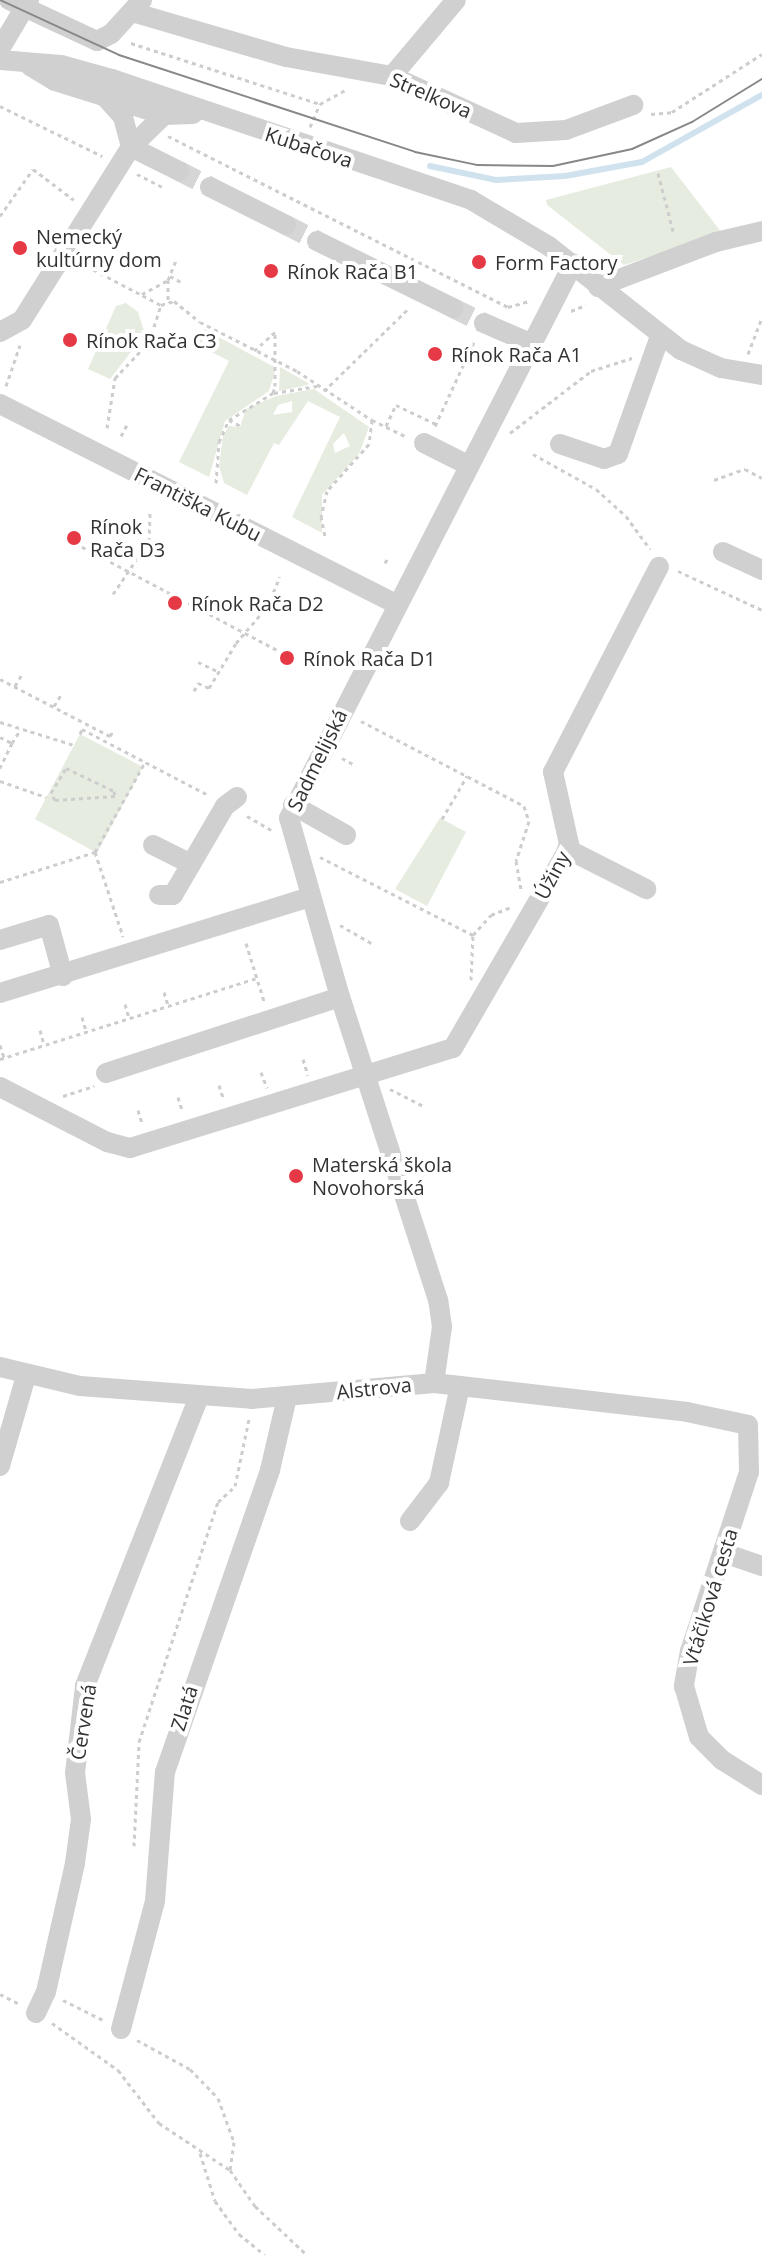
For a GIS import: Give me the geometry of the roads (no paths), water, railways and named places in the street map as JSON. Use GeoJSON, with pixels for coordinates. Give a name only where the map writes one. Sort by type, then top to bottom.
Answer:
{"type":"FeatureCollection","features":[{"type":"Feature","properties":{"kind":"street"},"geometry":{"type":"LineString","coordinates":[[383,75],[456,0]]}},
{"type":"Feature","properties":{"kind":"street"},"geometry":{"type":"LineString","coordinates":[[0,49],[21,3],[97,41],[137,6]]}},
{"type":"Feature","properties":{"kind":"street","name":"Strelkova"},"geometry":{"type":"LineString","coordinates":[[137,6],[286,57],[383,75],[530,135],[566,130],[637,110]]}},
{"type":"Feature","properties":{"kind":"street","name":"Kubačova"},"geometry":{"type":"LineString","coordinates":[[0,60],[74,69],[471,200],[517,224],[573,264],[660,336],[702,361],[762,375]]}},
{"type":"Feature","properties":{"kind":"street","name":"Kubačova"},"geometry":{"type":"LineString","coordinates":[[30,66],[161,122],[205,114]]}},
{"type":"Feature","properties":{"kind":"street"},"geometry":{"type":"LineString","coordinates":[[107,99],[123,117],[131,147],[179,171]]}},
{"type":"Feature","properties":{"kind":"street"},"geometry":{"type":"LineString","coordinates":[[1,335],[22,320],[131,147],[161,122]]}},
{"type":"Feature","properties":{"kind":"street"},"geometry":{"type":"LineString","coordinates":[[210,187],[286,225]]}},
{"type":"Feature","properties":{"kind":"street"},"geometry":{"type":"LineString","coordinates":[[598,287],[716,242],[762,231]]}},
{"type":"Feature","properties":{"kind":"street"},"geometry":{"type":"LineString","coordinates":[[317,241],[453,308]]}},
{"type":"Feature","properties":{"kind":"street","name":"Sadmelijská"},"geometry":{"type":"LineString","coordinates":[[434,1383],[442,1327],[438,1300],[340,997],[289,826],[293,805],[573,264]]}},
{"type":"Feature","properties":{"kind":"street"},"geometry":{"type":"LineString","coordinates":[[484,323],[530,343]]}},
{"type":"Feature","properties":{"kind":"street"},"geometry":{"type":"LineString","coordinates":[[560,444],[604,459],[618,454],[660,336]]}},
{"type":"Feature","properties":{"kind":"street","name":"Františka Kubu"},"geometry":{"type":"LineString","coordinates":[[0,404],[396,604]]}},
{"type":"Feature","properties":{"kind":"street"},"geometry":{"type":"LineString","coordinates":[[421,442],[468,465]]}},
{"type":"Feature","properties":{"kind":"street"},"geometry":{"type":"LineString","coordinates":[[723,552],[762,570]]}},
{"type":"Feature","properties":{"kind":"street","name":"Úžiny"},"geometry":{"type":"LineString","coordinates":[[0,1087],[107,1142],[130,1148],[365,1076],[457,1044],[565,855],[569,844],[553,772],[659,567]]}},
{"type":"Feature","properties":{"kind":"street"},"geometry":{"type":"LineString","coordinates":[[159,895],[173,895],[231,802]]}},
{"type":"Feature","properties":{"kind":"street"},"geometry":{"type":"LineString","coordinates":[[293,805],[346,835]]}},
{"type":"Feature","properties":{"kind":"street"},"geometry":{"type":"LineString","coordinates":[[153,845],[191,864]]}},
{"type":"Feature","properties":{"kind":"street"},"geometry":{"type":"LineString","coordinates":[[565,855],[575,853],[646,889]]}},
{"type":"Feature","properties":{"kind":"street"},"geometry":{"type":"LineString","coordinates":[[0,993],[310,897]]}},
{"type":"Feature","properties":{"kind":"street"},"geometry":{"type":"LineString","coordinates":[[0,940],[56,923],[63,976]]}},
{"type":"Feature","properties":{"kind":"street"},"geometry":{"type":"LineString","coordinates":[[105,1078],[340,997]]}},
{"type":"Feature","properties":{"kind":"street","name":"Alstrova"},"geometry":{"type":"LineString","coordinates":[[0,1367],[26,1376],[199,1397],[287,1397],[434,1383],[755,1420]]}},
{"type":"Feature","properties":{"kind":"street"},"geometry":{"type":"LineString","coordinates":[[0,1466],[26,1376]]}},
{"type":"Feature","properties":{"kind":"street"},"geometry":{"type":"LineString","coordinates":[[410,1521],[439,1483],[460,1386]]}},
{"type":"Feature","properties":{"kind":"street","name":"Červená"},"geometry":{"type":"LineString","coordinates":[[36,2013],[46,1992],[81,1819],[75,1773],[85,1686],[199,1397]]}},
{"type":"Feature","properties":{"kind":"street","name":"Zlatá"},"geometry":{"type":"LineString","coordinates":[[121,2029],[155,1901],[172,1746],[270,1470],[287,1397]]}},
{"type":"Feature","properties":{"kind":"street","name":"Vtáčiková cesta"},"geometry":{"type":"LineString","coordinates":[[755,1420],[749,1472],[690,1651],[686,1704],[699,1737],[711,1751],[762,1785]]}},
{"type":"Feature","properties":{"kind":"street"},"geometry":{"type":"LineString","coordinates":[[724,1553],[762,1566]]}},
{"type":"Feature","properties":{"kind":"waterway"},"geometry":{"type":"LineString","coordinates":[[430,166],[496,180],[565,176],[642,162],[762,95]]}},
{"type":"Feature","properties":{"kind":"tunnel"},"geometry":{"type":"LineString","coordinates":[[179,171],[210,187]]}},
{"type":"Feature","properties":{"kind":"tunnel"},"geometry":{"type":"LineString","coordinates":[[286,225],[317,241]]}},
{"type":"Feature","properties":{"kind":"tunnel"},"geometry":{"type":"LineString","coordinates":[[453,308],[484,323]]}},
{"type":"Feature","properties":{"kind":"tram line"},"geometry":{"type":"LineString","coordinates":[[0,0],[119,55],[415,152],[477,165],[553,166],[632,149],[692,122],[762,79]]}},
{"type":"Feature","properties":{"kind":"place","name":"Nemecký kultúrny dom"},"geometry":{"type":"Point","coordinates":[20,248]}},
{"type":"Feature","properties":{"kind":"place","name":"Form Factory"},"geometry":{"type":"Point","coordinates":[479,262]}},
{"type":"Feature","properties":{"kind":"place","name":"Rínok Rača B1"},"geometry":{"type":"Point","coordinates":[271,271]}},
{"type":"Feature","properties":{"kind":"place","name":"Rínok Rača C3"},"geometry":{"type":"Point","coordinates":[70,340]}},
{"type":"Feature","properties":{"kind":"place","name":"Rínok Rača A1"},"geometry":{"type":"Point","coordinates":[435,354]}},
{"type":"Feature","properties":{"kind":"place","name":"Rínok Rača D3"},"geometry":{"type":"Point","coordinates":[74,538]}},
{"type":"Feature","properties":{"kind":"place","name":"Rínok Rača D2"},"geometry":{"type":"Point","coordinates":[175,603]}},
{"type":"Feature","properties":{"kind":"place","name":"Rínok Rača D1"},"geometry":{"type":"Point","coordinates":[287,658]}},
{"type":"Feature","properties":{"kind":"place","name":"Materská škola Novohorská"},"geometry":{"type":"Point","coordinates":[296,1176]}}]}
